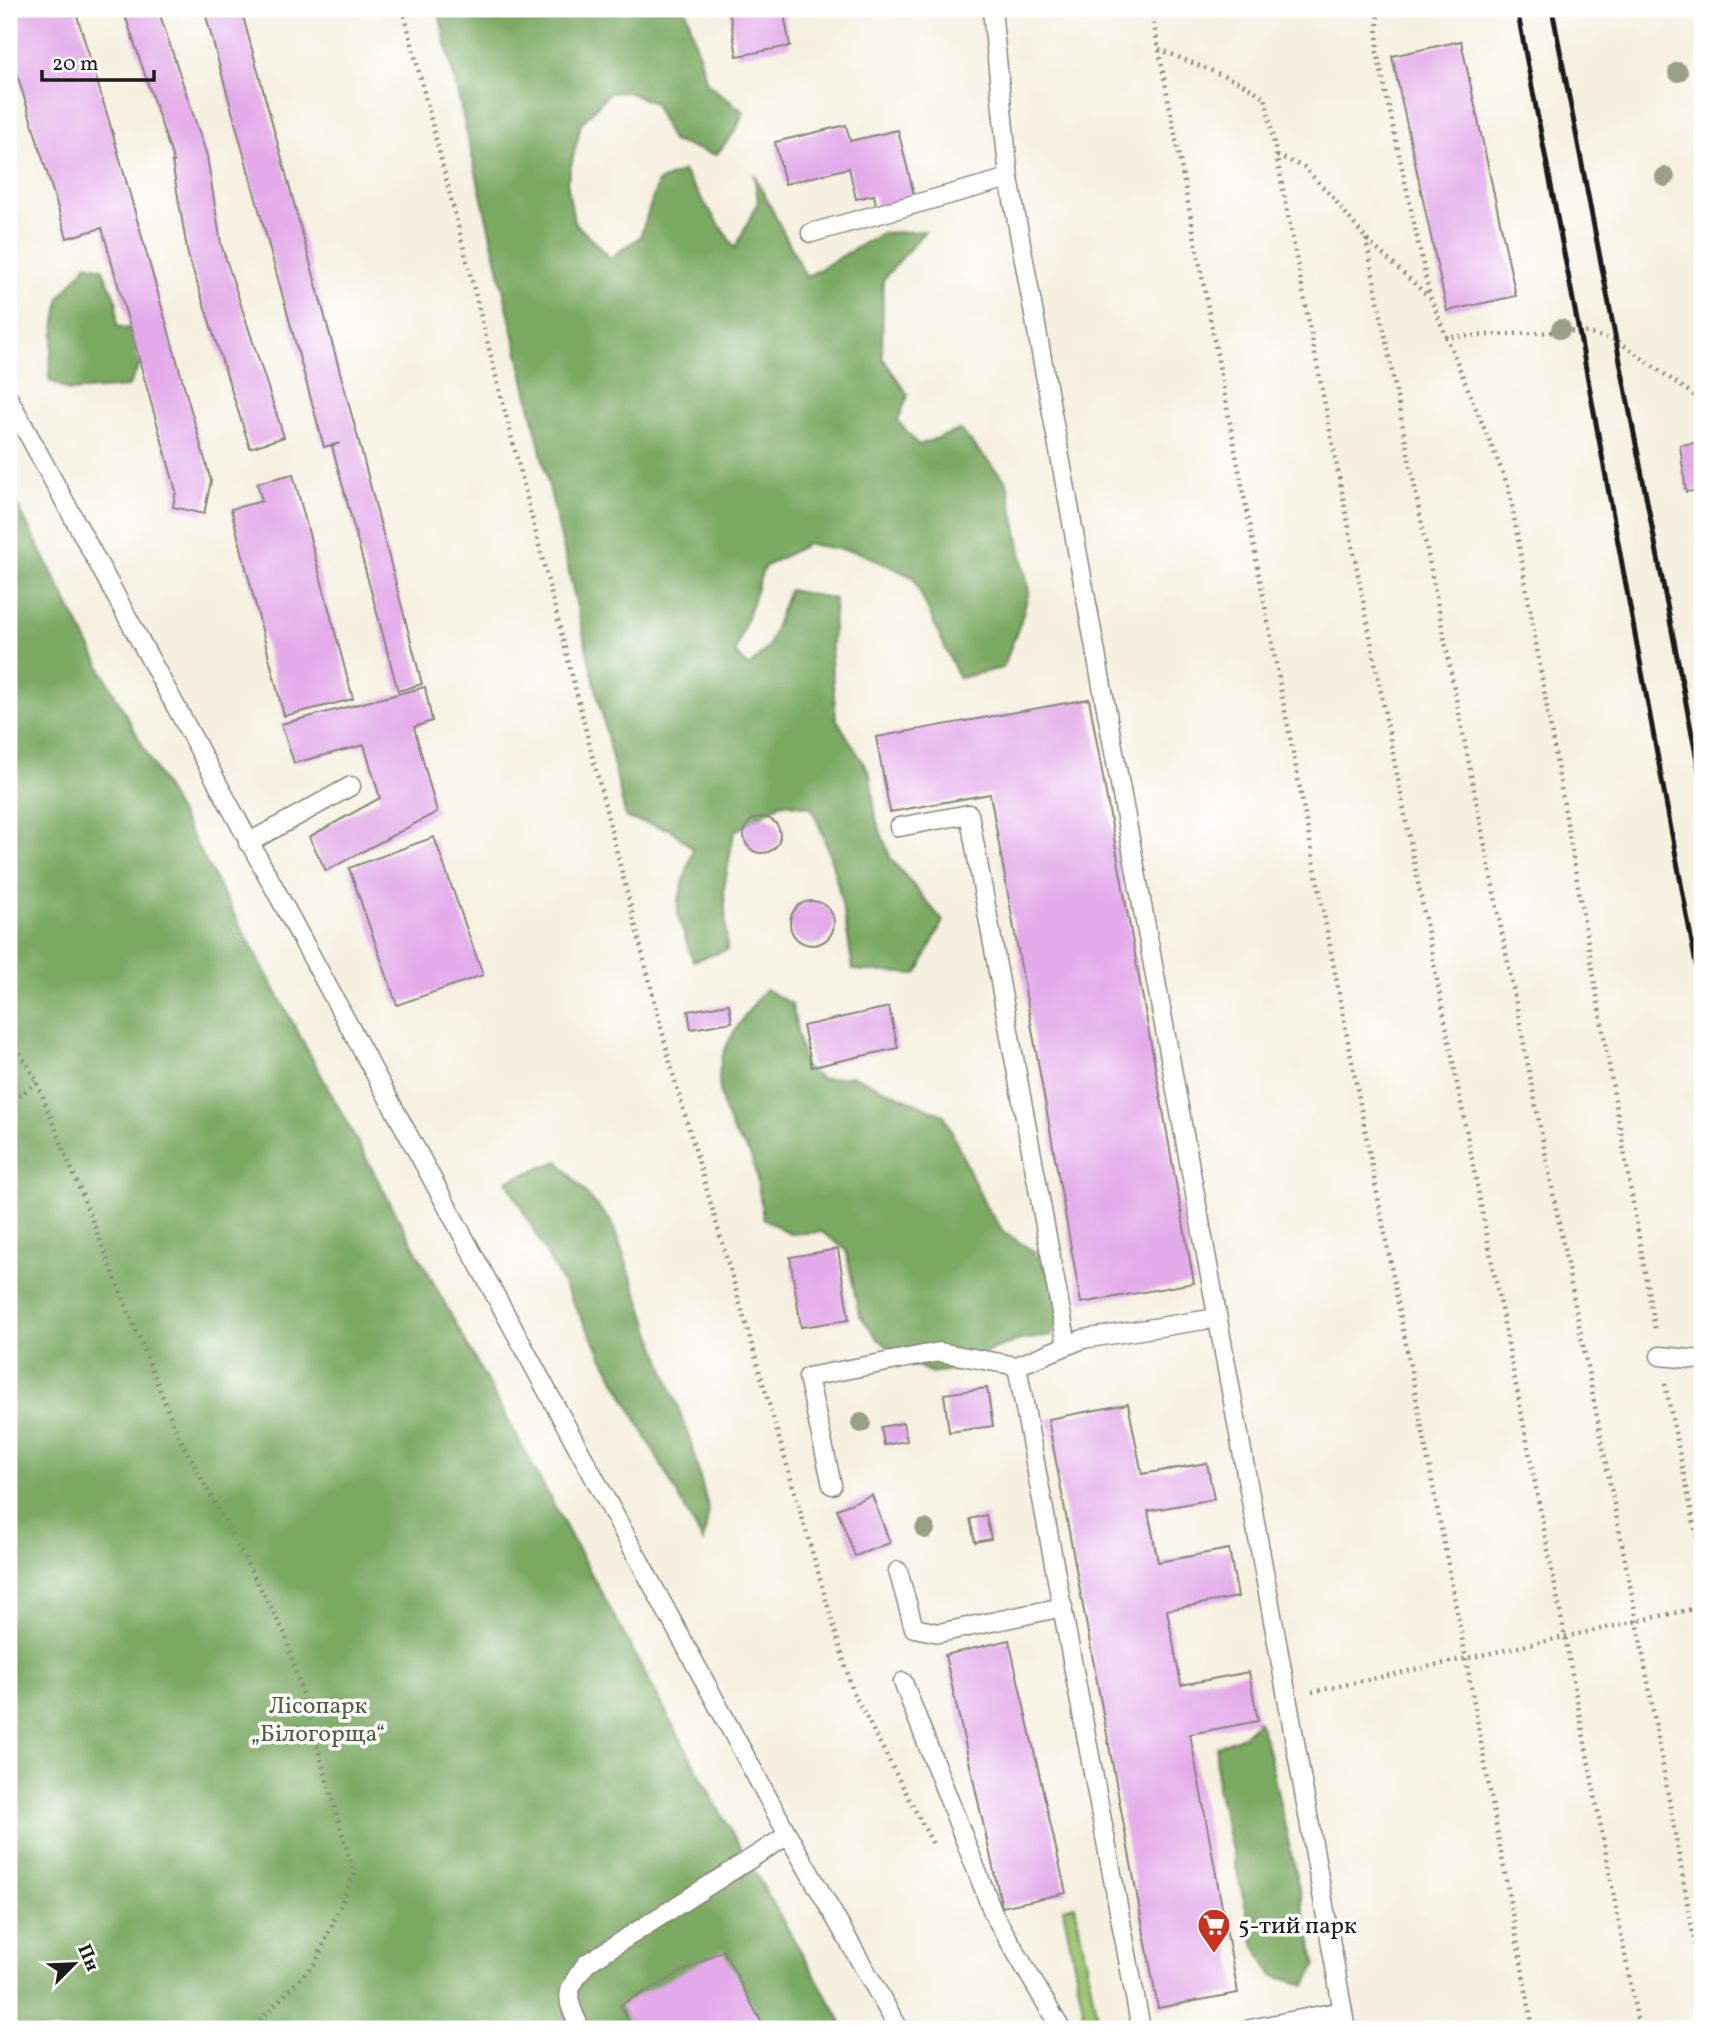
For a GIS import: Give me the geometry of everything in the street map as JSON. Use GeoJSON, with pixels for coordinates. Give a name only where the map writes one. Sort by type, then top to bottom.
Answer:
{"type":"FeatureCollection","features":[{"type":"Feature","properties":{"kind":"lane"},"geometry":{"type":"LineString","coordinates":[[992,9],[1009,178],[1346,2029]]}},
{"type":"Feature","properties":{"kind":"lane"},"geometry":{"type":"LineString","coordinates":[[811,233],[1009,178]]}},
{"type":"Feature","properties":{"kind":"lane"},"geometry":{"type":"LineString","coordinates":[[9,399],[788,1836],[899,2029]]}},
{"type":"Feature","properties":{"kind":"lane"},"geometry":{"type":"LineString","coordinates":[[248,842],[351,786]]}},
{"type":"Feature","properties":{"kind":"lane"},"geometry":{"type":"LineString","coordinates":[[900,827],[969,814],[1067,1345]]}},
{"type":"Feature","properties":{"kind":"lane"},"geometry":{"type":"LineString","coordinates":[[832,1485],[808,1377],[939,1352],[1017,1366],[1083,1339],[1217,1318]]}},
{"type":"Feature","properties":{"kind":"lane"},"geometry":{"type":"LineString","coordinates":[[1660,1356],[1702,1360]]}},
{"type":"Feature","properties":{"kind":"lane"},"geometry":{"type":"LineString","coordinates":[[1017,1366],[1142,2029]]}},
{"type":"Feature","properties":{"kind":"lane"},"geometry":{"type":"LineString","coordinates":[[898,1571],[914,1628],[939,1633],[1063,1607]]}},
{"type":"Feature","properties":{"kind":"lane"},"geometry":{"type":"LineString","coordinates":[[903,1682],[994,1915],[1061,2029]]}},
{"type":"Feature","properties":{"kind":"lane"},"geometry":{"type":"LineString","coordinates":[[581,2029],[568,2005],[571,1984],[587,1963],[788,1836]]}},
{"type":"Feature","properties":{"kind":"lane"},"geometry":{"type":"LineString","coordinates":[[1250,2029],[1342,2011]]}},
{"type":"Feature","properties":{"kind":"path"},"geometry":{"type":"LineString","coordinates":[[402,9],[677,1088],[853,1692],[936,1849]]}},
{"type":"Feature","properties":{"kind":"path"},"geometry":{"type":"LineString","coordinates":[[1152,9],[1466,1658],[1533,2029]]}},
{"type":"Feature","properties":{"kind":"path"},"geometry":{"type":"LineString","coordinates":[[1378,9],[1377,52],[1430,297],[1509,488],[1660,1356],[1702,1561]]}},
{"type":"Feature","properties":{"kind":"path"},"geometry":{"type":"LineString","coordinates":[[1159,49],[1241,83],[1265,97],[1639,2029]]}},
{"type":"Feature","properties":{"kind":"path"},"geometry":{"type":"LineString","coordinates":[[1277,156],[1304,167],[1366,239],[1430,297]]}},
{"type":"Feature","properties":{"kind":"path"},"geometry":{"type":"LineString","coordinates":[[1366,239],[1637,1621],[1702,1984]]}},
{"type":"Feature","properties":{"kind":"path"},"geometry":{"type":"LineString","coordinates":[[1445,337],[1579,331],[1618,341],[1702,401]]}},
{"type":"Feature","properties":{"kind":"path"},"geometry":{"type":"LineString","coordinates":[[9,1035],[36,1080],[178,1436],[285,1634],[354,1874],[316,1962],[252,2029]]}},
{"type":"Feature","properties":{"kind":"path"},"geometry":{"type":"LineString","coordinates":[[9,1106],[36,1080]]}},
{"type":"Feature","properties":{"kind":"path"},"geometry":{"type":"LineString","coordinates":[[1287,1697],[1702,1607]]}},
{"type":"Feature","properties":{"kind":"path"},"geometry":{"type":"LineString","coordinates":[[9,2014],[17,2029]]}},
{"type":"Feature","properties":{"kind":"green space"},"geometry":{"type":"Polygon","coordinates":[[[438,9],[686,9],[707,83],[744,112],[736,130],[716,155],[672,141],[654,103],[627,92],[609,93],[581,124],[567,182],[574,222],[610,258],[640,237],[658,182],[683,171],[735,248],[758,202],[754,174],[806,277],[882,233],[925,231],[883,280],[882,357],[908,395],[898,421],[918,445],[960,430],[1007,482],[1029,592],[1003,668],[959,678],[913,577],[858,552],[807,544],[764,567],[735,653],[749,667],[768,647],[789,590],[835,599],[831,660],[836,718],[870,774],[876,819],[891,859],[943,921],[917,974],[853,970],[838,886],[827,846],[811,807],[782,803],[734,832],[724,888],[727,950],[693,961],[678,916],[678,902],[693,849],[671,830],[626,818],[438,9]]]}},
{"type":"Feature","properties":{"kind":"green space"},"geometry":{"type":"Polygon","coordinates":[[[87,264],[102,268],[117,302],[117,326],[135,330],[148,350],[128,387],[70,391],[49,380],[60,298],[87,264]]]}},
{"type":"Feature","properties":{"kind":"green space","name":"Лісопарк „Білогорща“"},"geometry":{"type":"Polygon","coordinates":[[[9,489],[105,676],[724,1819],[846,2029],[9,2029],[9,489]]]}},
{"type":"Feature","properties":{"kind":"green space"},"geometry":{"type":"Polygon","coordinates":[[[765,989],[792,1004],[804,1067],[822,1079],[853,1076],[944,1115],[985,1205],[1004,1232],[1033,1251],[1052,1277],[1062,1306],[1052,1336],[1020,1340],[991,1350],[965,1368],[931,1373],[903,1359],[878,1339],[859,1314],[846,1250],[822,1232],[790,1234],[763,1218],[753,1162],[732,1129],[719,1087],[723,1054],[730,1038],[765,989]]]}},
{"type":"Feature","properties":{"kind":"green space"},"geometry":{"type":"Polygon","coordinates":[[[558,1161],[612,1223],[691,1443],[709,1511],[703,1542],[507,1181],[558,1161]]]}},
{"type":"Feature","properties":{"kind":"green space"},"geometry":{"type":"Polygon","coordinates":[[[1258,1721],[1266,1741],[1316,1965],[1306,1985],[1273,1976],[1255,1946],[1217,1788],[1216,1747],[1243,1736],[1258,1721]]]}},
{"type":"Feature","properties":{"kind":"green space"},"geometry":{"type":"Polygon","coordinates":[[[1075,1905],[1098,2022],[1112,2029],[1087,2029],[1063,1908],[1075,1905]]]}},
{"type":"Feature","properties":{"kind":"building"},"geometry":{"type":"Polygon","coordinates":[[[9,9],[75,9],[211,481],[204,514],[173,507],[176,491],[102,228],[67,238],[9,48],[9,9]]]}},
{"type":"Feature","properties":{"kind":"building"},"geometry":{"type":"Polygon","coordinates":[[[123,9],[158,9],[207,156],[221,244],[284,437],[250,448],[188,255],[174,162],[123,9]]]}},
{"type":"Feature","properties":{"kind":"building"},"geometry":{"type":"Polygon","coordinates":[[[204,9],[241,9],[422,684],[398,691],[332,446],[340,443],[324,447],[204,9]]]}},
{"type":"Feature","properties":{"kind":"building"},"geometry":{"type":"Polygon","coordinates":[[[729,9],[783,9],[790,46],[737,56],[729,9]]]}},
{"type":"Feature","properties":{"kind":"building"},"geometry":{"type":"Polygon","coordinates":[[[1461,41],[1516,296],[1447,311],[1392,56],[1461,41]]]}},
{"type":"Feature","properties":{"kind":"building"},"geometry":{"type":"Polygon","coordinates":[[[846,125],[850,141],[898,130],[915,199],[877,209],[874,195],[856,199],[849,168],[785,184],[775,142],[846,125]]]}},
{"type":"Feature","properties":{"kind":"building"},"geometry":{"type":"Polygon","coordinates":[[[1701,442],[1702,490],[1686,492],[1680,445],[1701,442]]]}},
{"type":"Feature","properties":{"kind":"building"},"geometry":{"type":"Polygon","coordinates":[[[293,474],[353,699],[284,716],[231,509],[262,501],[257,483],[293,474]]]}},
{"type":"Feature","properties":{"kind":"building"},"geometry":{"type":"Polygon","coordinates":[[[425,687],[432,721],[414,727],[437,812],[326,871],[309,837],[380,798],[364,745],[294,763],[281,724],[425,687]]]}},
{"type":"Feature","properties":{"kind":"building"},"geometry":{"type":"Polygon","coordinates":[[[1089,699],[1194,1283],[1081,1303],[990,794],[890,812],[876,737],[1089,699]]]}},
{"type":"Feature","properties":{"kind":"building"},"geometry":{"type":"Polygon","coordinates":[[[762,817],[774,823],[780,835],[774,847],[762,853],[750,847],[744,835],[750,823],[762,817]]]}},
{"type":"Feature","properties":{"kind":"building"},"geometry":{"type":"Polygon","coordinates":[[[434,837],[483,975],[397,1005],[349,868],[434,837]]]}},
{"type":"Feature","properties":{"kind":"building"},"geometry":{"type":"Polygon","coordinates":[[[812,901],[828,907],[834,923],[828,939],[812,945],[796,939],[790,923],[796,907],[812,901]]]}},
{"type":"Feature","properties":{"kind":"building"},"geometry":{"type":"Polygon","coordinates":[[[729,1004],[732,1022],[691,1029],[688,1011],[729,1004]]]}},
{"type":"Feature","properties":{"kind":"building"},"geometry":{"type":"Polygon","coordinates":[[[889,1007],[898,1048],[812,1067],[803,1026],[889,1007]]]}},
{"type":"Feature","properties":{"kind":"building"},"geometry":{"type":"Polygon","coordinates":[[[838,1249],[849,1320],[801,1327],[790,1257],[838,1249]]]}},
{"type":"Feature","properties":{"kind":"building"},"geometry":{"type":"Polygon","coordinates":[[[987,1388],[993,1426],[949,1432],[944,1394],[987,1388]]]}},
{"type":"Feature","properties":{"kind":"building"},"geometry":{"type":"Polygon","coordinates":[[[1128,1404],[1142,1474],[1207,1463],[1214,1499],[1148,1511],[1158,1562],[1229,1549],[1238,1597],[1167,1610],[1181,1685],[1249,1672],[1258,1721],[1190,1734],[1238,1993],[1158,2008],[1048,1419],[1128,1404]]]}},
{"type":"Feature","properties":{"kind":"building"},"geometry":{"type":"Polygon","coordinates":[[[903,1423],[907,1441],[884,1445],[881,1427],[903,1423]]]}},
{"type":"Feature","properties":{"kind":"building"},"geometry":{"type":"Polygon","coordinates":[[[872,1495],[890,1543],[855,1556],[837,1509],[872,1495]]]}},
{"type":"Feature","properties":{"kind":"building"},"geometry":{"type":"Polygon","coordinates":[[[986,1515],[991,1539],[975,1542],[970,1519],[986,1515]]]}},
{"type":"Feature","properties":{"kind":"building"},"geometry":{"type":"Polygon","coordinates":[[[1009,1640],[1066,1893],[1002,1907],[945,1655],[1009,1640]]]}},
{"type":"Feature","properties":{"kind":"building"},"geometry":{"type":"Polygon","coordinates":[[[723,1950],[765,2029],[633,2029],[620,2005],[723,1950]]]}},
{"type":"Feature","properties":{"kind":"railway"},"geometry":{"type":"LineString","coordinates":[[1517,9],[1702,997]]}},
{"type":"Feature","properties":{"kind":"railway"},"geometry":{"type":"LineString","coordinates":[[1552,9],[1702,786]]}},
{"type":"Feature","properties":{"kind":"place","name":"5-тий парк"},"geometry":{"type":"Point","coordinates":[1214,1955]}}]}
